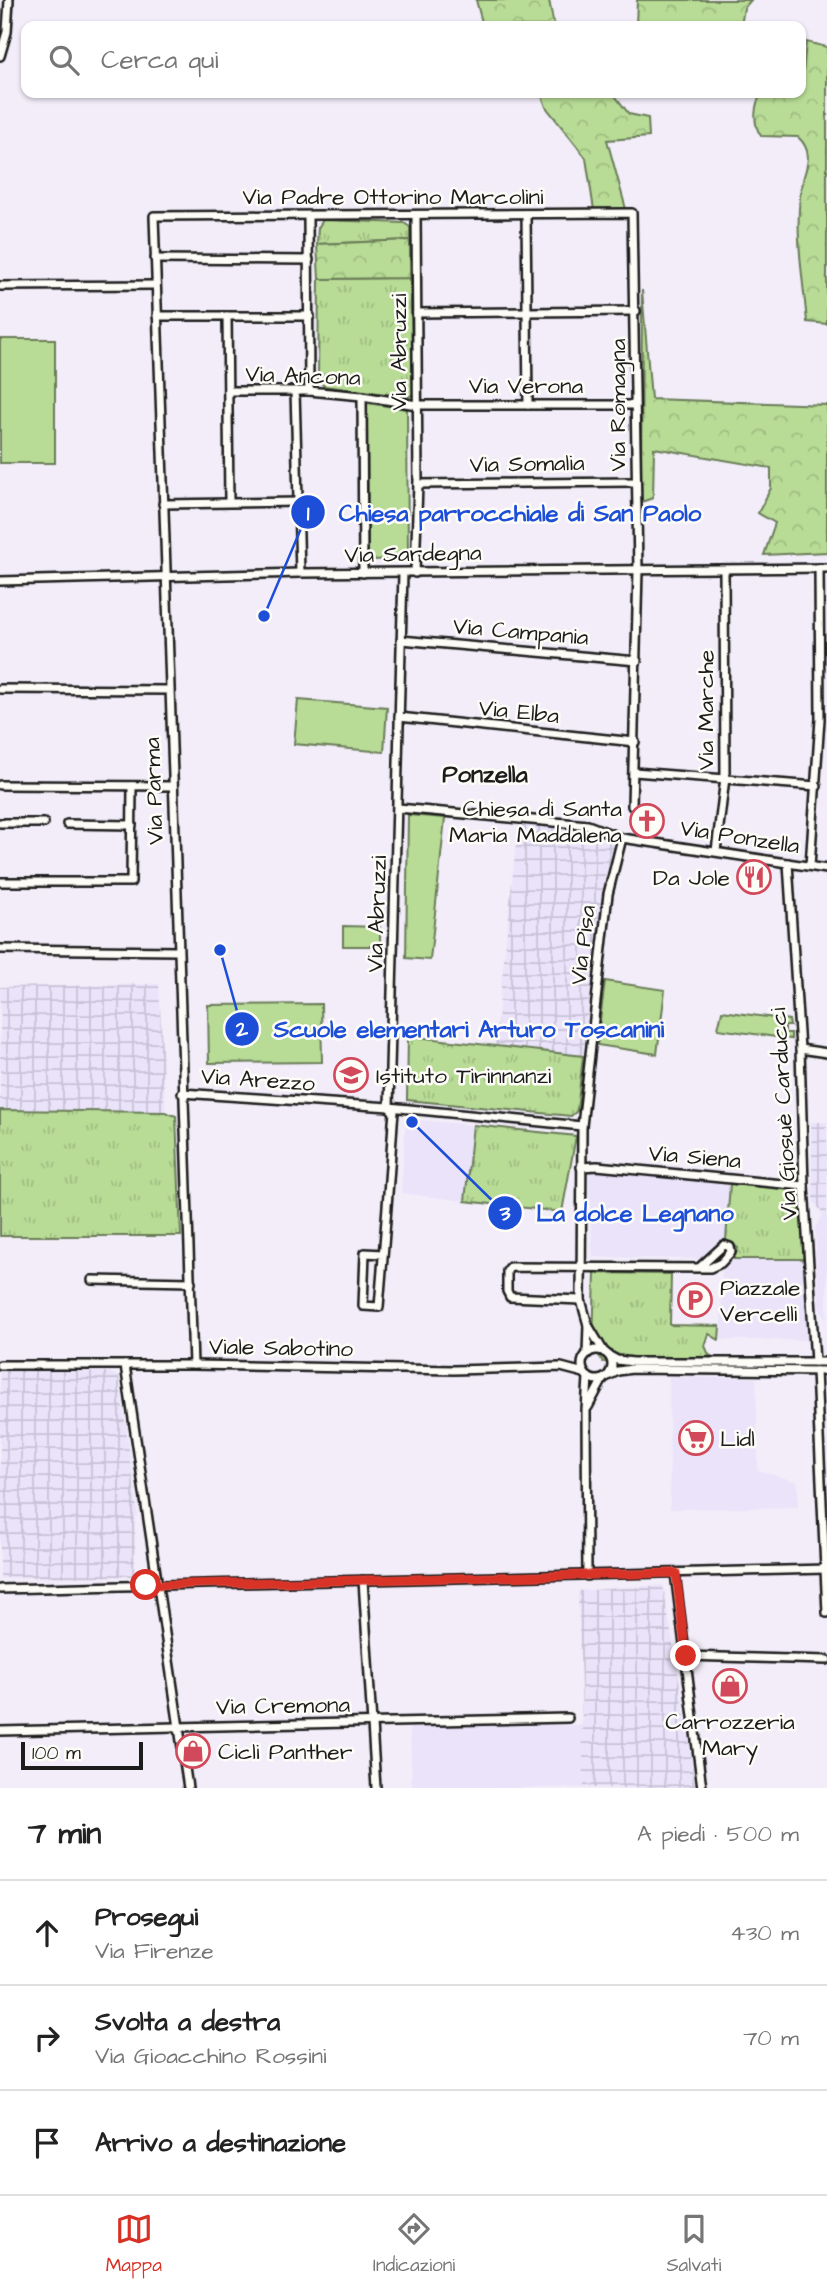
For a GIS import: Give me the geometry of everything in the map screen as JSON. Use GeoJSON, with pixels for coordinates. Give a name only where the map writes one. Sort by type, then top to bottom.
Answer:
{"type":"FeatureCollection","features":[{"type":"Feature","properties":{"kind":"street"},"geometry":{"type":"LineString","coordinates":[[0,56],[7,32],[9,0]]}},
{"type":"Feature","properties":{"kind":"street","name":"Via Padre Ottorino Marcolini"},"geometry":{"type":"LineString","coordinates":[[154,216],[632,213]]}},
{"type":"Feature","properties":{"kind":"street","name":"Via Romagna"},"geometry":{"type":"LineString","coordinates":[[632,213],[638,566],[638,661],[632,806]]}},
{"type":"Feature","properties":{"kind":"street"},"geometry":{"type":"LineString","coordinates":[[526,214],[528,405]]}},
{"type":"Feature","properties":{"kind":"street","name":"Via Abruzzi"},"geometry":{"type":"LineString","coordinates":[[415,573],[418,484],[416,215]]}},
{"type":"Feature","properties":{"kind":"street","name":"Via Parma"},"geometry":{"type":"LineString","coordinates":[[154,216],[193,1365]]}},
{"type":"Feature","properties":{"kind":"street"},"geometry":{"type":"LineString","coordinates":[[308,216],[309,391]]}},
{"type":"Feature","properties":{"kind":"street"},"geometry":{"type":"LineString","coordinates":[[155,259],[309,260]]}},
{"type":"Feature","properties":{"kind":"street"},"geometry":{"type":"LineString","coordinates":[[0,286],[156,285]]}},
{"type":"Feature","properties":{"kind":"street"},"geometry":{"type":"LineString","coordinates":[[417,313],[635,311]]}},
{"type":"Feature","properties":{"kind":"street"},"geometry":{"type":"LineString","coordinates":[[157,316],[310,316]]}},
{"type":"Feature","properties":{"kind":"street"},"geometry":{"type":"LineString","coordinates":[[227,316],[229,502]]}},
{"type":"Feature","properties":{"kind":"street","name":"Via Ancona"},"geometry":{"type":"LineString","coordinates":[[228,391],[309,391],[417,405]]}},
{"type":"Feature","properties":{"kind":"street"},"geometry":{"type":"LineString","coordinates":[[295,391],[300,573]]}},
{"type":"Feature","properties":{"kind":"street"},"geometry":{"type":"LineString","coordinates":[[362,396],[363,573]]}},
{"type":"Feature","properties":{"kind":"street","name":"Via Verona"},"geometry":{"type":"LineString","coordinates":[[417,405],[634,405]]}},
{"type":"Feature","properties":{"kind":"street","name":"Via Somalia"},"geometry":{"type":"LineString","coordinates":[[418,484],[636,482]]}},
{"type":"Feature","properties":{"kind":"street"},"geometry":{"type":"LineString","coordinates":[[163,503],[299,502]]}},
{"type":"Feature","properties":{"kind":"street","name":"Via Sardegna"},"geometry":{"type":"LineString","coordinates":[[0,581],[165,575],[415,573],[638,566],[724,570],[823,568]]}},
{"type":"Feature","properties":{"kind":"street"},"geometry":{"type":"LineString","coordinates":[[810,866],[820,719],[823,568]]}},
{"type":"Feature","properties":{"kind":"street","name":"Via Marche"},"geometry":{"type":"LineString","coordinates":[[716,850],[724,778],[724,570]]}},
{"type":"Feature","properties":{"kind":"street","name":"Via Abruzzi"},"geometry":{"type":"LineString","coordinates":[[383,1254],[365,1253],[363,1306],[379,1307],[394,1112],[389,1107],[403,573]]}},
{"type":"Feature","properties":{"kind":"street","name":"Via Campania"},"geometry":{"type":"LineString","coordinates":[[401,640],[638,661]]}},
{"type":"Feature","properties":{"kind":"street"},"geometry":{"type":"LineString","coordinates":[[0,690],[169,690]]}},
{"type":"Feature","properties":{"kind":"street","name":"Via Elba"},"geometry":{"type":"LineString","coordinates":[[399,717],[635,743]]}},
{"type":"Feature","properties":{"kind":"street"},"geometry":{"type":"LineString","coordinates":[[634,772],[817,786]]}},
{"type":"Feature","properties":{"kind":"street"},"geometry":{"type":"LineString","coordinates":[[0,785],[172,786]]}},
{"type":"Feature","properties":{"kind":"street"},"geometry":{"type":"LineString","coordinates":[[0,882],[131,882],[132,786]]}},
{"type":"Feature","properties":{"kind":"street","name":"Via Ponzella"},"geometry":{"type":"LineString","coordinates":[[398,808],[588,825],[622,838],[716,850],[827,869]]}},
{"type":"Feature","properties":{"kind":"street"},"geometry":{"type":"LineString","coordinates":[[0,823],[44,824]]}},
{"type":"Feature","properties":{"kind":"street"},"geometry":{"type":"LineString","coordinates":[[67,824],[132,825]]}},
{"type":"Feature","properties":{"kind":"street","name":"Via Pisa"},"geometry":{"type":"LineString","coordinates":[[606,1353],[589,1325],[581,1300],[582,1126],[608,894],[622,838]]}},
{"type":"Feature","properties":{"kind":"street","name":"Via Giosuè Carducci"},"geometry":{"type":"LineString","coordinates":[[788,863],[800,1049],[804,1186],[827,1613]]}},
{"type":"Feature","properties":{"kind":"street"},"geometry":{"type":"LineString","coordinates":[[0,949],[177,951]]}},
{"type":"Feature","properties":{"kind":"street"},"geometry":{"type":"LineString","coordinates":[[800,1049],[827,1053]]}},
{"type":"Feature","properties":{"kind":"street","name":"Via Arezzo"},"geometry":{"type":"LineString","coordinates":[[182,1093],[389,1107],[582,1126]]}},
{"type":"Feature","properties":{"kind":"street","name":"Via Siena"},"geometry":{"type":"LineString","coordinates":[[581,1167],[597,1166],[804,1186]]}},
{"type":"Feature","properties":{"kind":"street"},"geometry":{"type":"LineString","coordinates":[[581,1300],[510,1297],[506,1271],[510,1267],[700,1267]]}},
{"type":"Feature","properties":{"kind":"street"},"geometry":{"type":"LineString","coordinates":[[92,1280],[191,1282]]}},
{"type":"Feature","properties":{"kind":"street","name":"Via Pisa"},"geometry":{"type":"LineString","coordinates":[[585,1357],[589,1325]]}},
{"type":"Feature","properties":{"kind":"street"},"geometry":{"type":"LineString","coordinates":[[587,1576],[586,1375],[582,1368],[585,1357],[595,1350],[617,1360],[633,1362],[815,1367],[827,1371]]}},
{"type":"Feature","properties":{"kind":"street"},"geometry":{"type":"LineString","coordinates":[[586,1410],[612,1368],[606,1353]]}},
{"type":"Feature","properties":{"kind":"street","name":"Viale Sabotino"},"geometry":{"type":"LineString","coordinates":[[561,1367],[585,1357]]}},
{"type":"Feature","properties":{"kind":"street"},"geometry":{"type":"LineString","coordinates":[[586,1375],[598,1380],[618,1371],[632,1369],[815,1367],[827,1362]]}},
{"type":"Feature","properties":{"kind":"street","name":"Viale Sabotino"},"geometry":{"type":"LineString","coordinates":[[0,1365],[193,1365],[454,1370],[561,1367],[586,1375]]}},
{"type":"Feature","properties":{"kind":"street"},"geometry":{"type":"LineString","coordinates":[[125,1365],[188,1788]]}},
{"type":"Feature","properties":{"kind":"street"},"geometry":{"type":"LineString","coordinates":[[0,1589],[826,1569]]}},
{"type":"Feature","properties":{"kind":"street"},"geometry":{"type":"LineString","coordinates":[[676,1573],[702,1788]]}},
{"type":"Feature","properties":{"kind":"street"},"geometry":{"type":"LineString","coordinates":[[363,1580],[376,1788]]}},
{"type":"Feature","properties":{"kind":"street"},"geometry":{"type":"LineString","coordinates":[[686,1656],[827,1660]]}},
{"type":"Feature","properties":{"kind":"street","name":"Via Cremona"},"geometry":{"type":"LineString","coordinates":[[0,1731],[568,1718]]}},
{"type":"Feature","properties":{"kind":"shaded area"},"geometry":{"type":"Polygon","coordinates":[[[518,824],[564,825],[612,843],[614,849],[604,879],[583,1056],[495,1046],[518,824]]]}},
{"type":"Feature","properties":{"kind":"shaded area"},"geometry":{"type":"Polygon","coordinates":[[[159,984],[165,1112],[0,1110],[0,987],[159,984]]]}},
{"type":"Feature","properties":{"kind":"shaded area"},"geometry":{"type":"Polygon","coordinates":[[[406,1119],[473,1125],[465,1201],[401,1193],[406,1119]]]}},
{"type":"Feature","properties":{"kind":"shaded area"},"geometry":{"type":"Polygon","coordinates":[[[811,1122],[827,1122],[827,1214],[823,1214],[813,1200],[811,1122]]]}},
{"type":"Feature","properties":{"kind":"shaded area"},"geometry":{"type":"Polygon","coordinates":[[[592,1170],[730,1184],[726,1240],[719,1243],[703,1259],[593,1257],[588,1174],[592,1170]]]}},
{"type":"Feature","properties":{"kind":"shaded area"},"geometry":{"type":"Polygon","coordinates":[[[823,1214],[827,1214],[827,1320],[819,1307],[815,1228],[823,1214]]]}},
{"type":"Feature","properties":{"kind":"shaded area"},"geometry":{"type":"Polygon","coordinates":[[[734,1259],[804,1259],[809,1340],[721,1340],[722,1269],[734,1259]]]}},
{"type":"Feature","properties":{"kind":"shaded area"},"geometry":{"type":"Polygon","coordinates":[[[0,1370],[110,1372],[119,1377],[138,1515],[135,1518],[135,1576],[0,1578],[0,1370]]]}},
{"type":"Feature","properties":{"kind":"shaded area"},"geometry":{"type":"Polygon","coordinates":[[[669,1377],[756,1378],[758,1471],[798,1482],[798,1507],[670,1509],[669,1377]]]}},
{"type":"Feature","properties":{"kind":"shaded area"},"geometry":{"type":"Polygon","coordinates":[[[663,1585],[695,1788],[584,1788],[578,1591],[663,1585]]]}},
{"type":"Feature","properties":{"kind":"shaded area"},"geometry":{"type":"Polygon","coordinates":[[[583,1725],[584,1788],[412,1788],[410,1727],[583,1725]]]}},
{"type":"Feature","properties":{"kind":"green space"},"geometry":{"type":"Polygon","coordinates":[[[476,0],[549,0],[553,21],[482,21],[476,0]]]}},
{"type":"Feature","properties":{"kind":"green space"},"geometry":{"type":"Polygon","coordinates":[[[637,0],[751,0],[744,8],[742,21],[636,21],[637,0]]]}},
{"type":"Feature","properties":{"kind":"green space"},"geometry":{"type":"Polygon","coordinates":[[[806,42],[827,47],[827,324],[807,322],[801,268],[799,211],[807,151],[798,137],[761,136],[755,120],[759,98],[806,98],[806,42]]]}},
{"type":"Feature","properties":{"kind":"green space"},"geometry":{"type":"Polygon","coordinates":[[[543,98],[617,98],[629,114],[648,118],[649,137],[607,140],[626,209],[594,210],[586,158],[546,107],[543,98]]]}},
{"type":"Feature","properties":{"kind":"green space"},"geometry":{"type":"Polygon","coordinates":[[[323,220],[404,223],[410,227],[410,240],[317,244],[318,228],[323,220]]]}},
{"type":"Feature","properties":{"kind":"green space"},"geometry":{"type":"Polygon","coordinates":[[[410,240],[410,278],[319,279],[317,244],[410,240]]]}},
{"type":"Feature","properties":{"kind":"green space"},"geometry":{"type":"Polygon","coordinates":[[[410,278],[413,394],[409,397],[324,386],[318,379],[319,279],[410,278]]]}},
{"type":"Feature","properties":{"kind":"green space"},"geometry":{"type":"Polygon","coordinates":[[[642,290],[651,399],[827,405],[827,552],[764,555],[775,523],[758,513],[771,488],[771,468],[654,448],[653,498],[641,502],[642,290]]]}},
{"type":"Feature","properties":{"kind":"green space"},"geometry":{"type":"Polygon","coordinates":[[[0,339],[55,339],[55,463],[0,463],[0,339]]]}},
{"type":"Feature","properties":{"kind":"green space"},"geometry":{"type":"Polygon","coordinates":[[[367,403],[407,409],[408,559],[368,560],[367,403]]]}},
{"type":"Feature","properties":{"kind":"green space"},"geometry":{"type":"Polygon","coordinates":[[[298,700],[387,707],[384,752],[294,744],[298,700]]]}},
{"type":"Feature","properties":{"kind":"green space"},"geometry":{"type":"Polygon","coordinates":[[[408,815],[445,818],[430,960],[406,958],[408,815]]]}},
{"type":"Feature","properties":{"kind":"green space"},"geometry":{"type":"Polygon","coordinates":[[[343,926],[380,927],[380,946],[343,946],[343,926]]]}},
{"type":"Feature","properties":{"kind":"green space"},"geometry":{"type":"Polygon","coordinates":[[[605,981],[665,990],[657,1054],[597,1045],[605,981]]]}},
{"type":"Feature","properties":{"kind":"green space"},"geometry":{"type":"Polygon","coordinates":[[[321,1004],[322,1062],[209,1063],[208,1005],[321,1004]]]}},
{"type":"Feature","properties":{"kind":"green space"},"geometry":{"type":"Polygon","coordinates":[[[722,1011],[789,1020],[790,1026],[785,1026],[785,1033],[791,1033],[791,1039],[718,1029],[722,1011]]]}},
{"type":"Feature","properties":{"kind":"green space"},"geometry":{"type":"Polygon","coordinates":[[[408,1036],[583,1056],[577,1111],[571,1116],[407,1100],[408,1036]]]}},
{"type":"Feature","properties":{"kind":"green space"},"geometry":{"type":"Polygon","coordinates":[[[0,1110],[165,1112],[176,1116],[181,1236],[0,1236],[0,1110]]]}},
{"type":"Feature","properties":{"kind":"green space"},"geometry":{"type":"Polygon","coordinates":[[[473,1125],[576,1136],[562,1212],[465,1201],[473,1125]]]}},
{"type":"Feature","properties":{"kind":"green space"},"geometry":{"type":"Polygon","coordinates":[[[730,1184],[794,1189],[801,1196],[804,1259],[734,1259],[738,1248],[726,1240],[730,1184]]]}},
{"type":"Feature","properties":{"kind":"green space"},"geometry":{"type":"Polygon","coordinates":[[[595,1273],[671,1274],[670,1325],[720,1326],[719,1340],[709,1334],[705,1346],[709,1355],[716,1358],[715,1364],[603,1362],[593,1346],[595,1273]]]}},
{"type":"Feature","properties":{"kind":"place","name":"Chiesa parrocchiale di San Paolo"},"geometry":{"type":"Point","coordinates":[264,616]}},
{"type":"Feature","properties":{"kind":"place","name":"Chiesa di Santa Maria Maddalena"},"geometry":{"type":"Point","coordinates":[647,821]}},
{"type":"Feature","properties":{"kind":"place","name":"Da Jole"},"geometry":{"type":"Point","coordinates":[754,877]}},
{"type":"Feature","properties":{"kind":"place","name":"Scuole elementari Arturo Toscanini"},"geometry":{"type":"Point","coordinates":[220,950]}},
{"type":"Feature","properties":{"kind":"place","name":"Istituto Tirinnanzi"},"geometry":{"type":"Point","coordinates":[351,1075]}},
{"type":"Feature","properties":{"kind":"place","name":"La dolce Legnano"},"geometry":{"type":"Point","coordinates":[412,1122]}},
{"type":"Feature","properties":{"kind":"place","name":"Piazzale Vercelli"},"geometry":{"type":"Point","coordinates":[695,1300]}},
{"type":"Feature","properties":{"kind":"place","name":"Lidl"},"geometry":{"type":"Point","coordinates":[696,1438]}},
{"type":"Feature","properties":{"kind":"place","name":"Carrozzeria Mary"},"geometry":{"type":"Point","coordinates":[730,1686]}},
{"type":"Feature","properties":{"kind":"place","name":"Cicli Panther"},"geometry":{"type":"Point","coordinates":[193,1751]}},
{"type":"Feature","properties":{"kind":"district","name":"Ponzella"},"geometry":{"type":"Point","coordinates":[485,774]}},
{"type":"Feature","properties":{"kind":"route"},"geometry":{"type":"LineString","coordinates":[[146,1585],[676,1573],[686,1656]]}}]}
